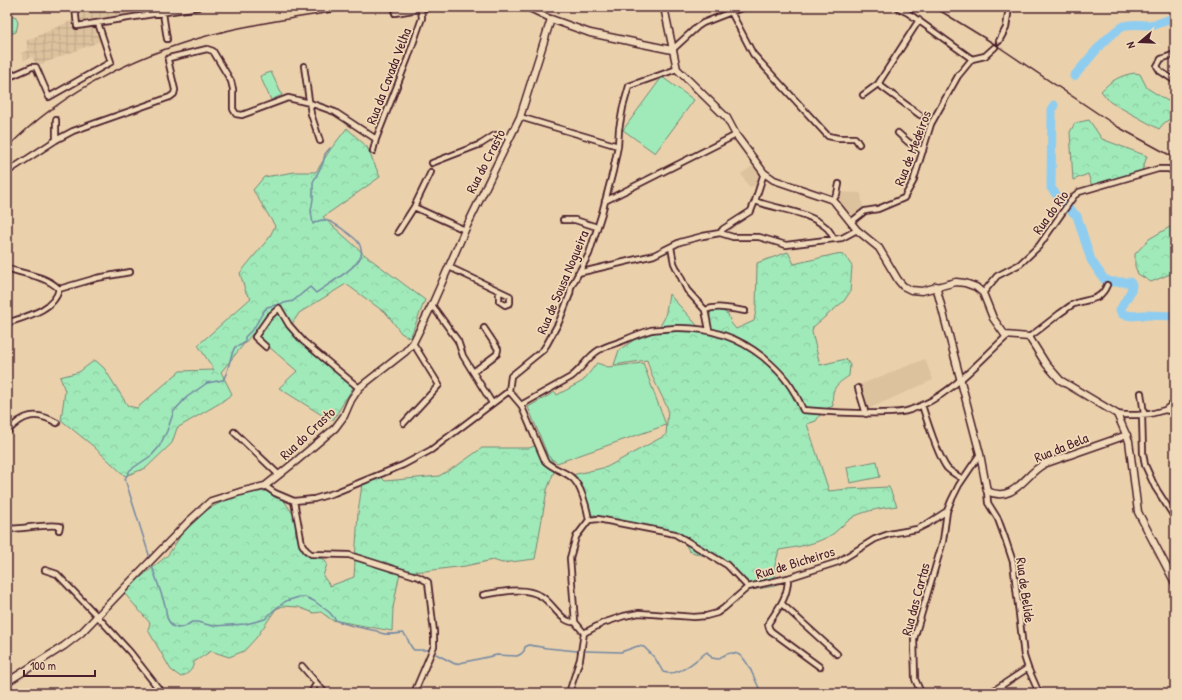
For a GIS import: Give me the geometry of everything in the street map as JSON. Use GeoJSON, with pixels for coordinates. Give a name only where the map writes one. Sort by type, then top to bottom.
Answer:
{"type":"FeatureCollection","features":[{"type":"Feature","properties":{"kind":"street"},"geometry":{"type":"LineString","coordinates":[[75,7],[77,26],[198,7]]}},
{"type":"Feature","properties":{"kind":"street"},"geometry":{"type":"LineString","coordinates":[[395,13],[431,7]]}},
{"type":"Feature","properties":{"kind":"street"},"geometry":{"type":"LineString","coordinates":[[526,7],[551,19],[590,33],[672,50]]}},
{"type":"Feature","properties":{"kind":"street"},"geometry":{"type":"LineString","coordinates":[[664,7],[677,69],[727,118],[736,135],[764,173],[774,180],[833,200],[857,230],[879,248],[902,286],[911,290],[922,291],[936,286],[956,282],[965,283],[976,287],[983,293],[993,318],[1004,334],[1007,336],[1029,337],[1072,304],[1087,299],[1093,299],[1104,293],[1107,285]]}},
{"type":"Feature","properties":{"kind":"street"},"geometry":{"type":"LineString","coordinates":[[672,50],[697,27],[744,7]]}},
{"type":"Feature","properties":{"kind":"street"},"geometry":{"type":"LineString","coordinates":[[897,7],[919,20],[972,59]]}},
{"type":"Feature","properties":{"kind":"street"},"geometry":{"type":"LineString","coordinates":[[999,41],[1006,28],[1009,7]]}},
{"type":"Feature","properties":{"kind":"street","name":"Rua da Cavada Velha"},"geometry":{"type":"LineString","coordinates":[[373,151],[376,139],[422,18],[421,9]]}},
{"type":"Feature","properties":{"kind":"street"},"geometry":{"type":"LineString","coordinates":[[731,12],[753,54],[828,136],[838,138],[855,138],[859,144]]}},
{"type":"Feature","properties":{"kind":"street"},"geometry":{"type":"LineString","coordinates":[[163,13],[167,39]]}},
{"type":"Feature","properties":{"kind":"street","name":"Rua do Crasto"},"geometry":{"type":"LineString","coordinates":[[7,682],[64,646],[81,633],[188,522],[211,501],[265,486],[279,476],[335,428],[344,416],[351,400],[359,388],[413,344],[464,230],[520,117],[551,19]]}},
{"type":"Feature","properties":{"kind":"street"},"geometry":{"type":"LineString","coordinates":[[863,95],[878,84],[919,20]]}},
{"type":"Feature","properties":{"kind":"street"},"geometry":{"type":"LineString","coordinates":[[14,75],[32,67],[36,67],[49,97],[111,62],[98,23]]}},
{"type":"Feature","properties":{"kind":"street","name":"Rua de Medeiros"},"geometry":{"type":"LineString","coordinates":[[851,222],[865,210],[878,209],[904,198],[913,182],[931,124],[958,76],[972,59],[985,56],[995,47]]}},
{"type":"Feature","properties":{"kind":"street"},"geometry":{"type":"LineString","coordinates":[[7,172],[56,140],[74,131],[170,97],[174,94],[175,90],[168,60],[169,58],[208,49],[213,51],[231,81],[234,109],[236,114],[242,115],[288,98],[310,103],[335,112],[376,139]]}},
{"type":"Feature","properties":{"kind":"street"},"geometry":{"type":"LineString","coordinates":[[1175,54],[1161,59],[1157,66],[1160,71],[1175,81]]}},
{"type":"Feature","properties":{"kind":"street"},"geometry":{"type":"LineString","coordinates":[[304,66],[312,114],[320,141]]}},
{"type":"Feature","properties":{"kind":"street","name":"Rua de Sousa Nogueira"},"geometry":{"type":"LineString","coordinates":[[509,391],[511,376],[547,344],[559,322],[570,294],[571,287],[588,254],[614,171],[620,122],[629,86],[677,69]]}},
{"type":"Feature","properties":{"kind":"street"},"geometry":{"type":"LineString","coordinates":[[878,84],[920,115]]}},
{"type":"Feature","properties":{"kind":"street"},"geometry":{"type":"LineString","coordinates":[[520,117],[618,146]]}},
{"type":"Feature","properties":{"kind":"street"},"geometry":{"type":"LineString","coordinates":[[56,120],[56,140]]}},
{"type":"Feature","properties":{"kind":"street"},"geometry":{"type":"LineString","coordinates":[[898,133],[908,142],[923,151]]}},
{"type":"Feature","properties":{"kind":"street"},"geometry":{"type":"LineString","coordinates":[[432,163],[481,144],[495,135],[511,137]]}},
{"type":"Feature","properties":{"kind":"street"},"geometry":{"type":"LineString","coordinates":[[605,201],[736,135]]}},
{"type":"Feature","properties":{"kind":"street"},"geometry":{"type":"LineString","coordinates":[[1167,169],[1170,163]]}},
{"type":"Feature","properties":{"kind":"street","name":"Rua do Rio"},"geometry":{"type":"LineString","coordinates":[[983,293],[997,276],[1020,264],[1039,246],[1062,212],[1074,196],[1079,192],[1154,170],[1175,170]]}},
{"type":"Feature","properties":{"kind":"street"},"geometry":{"type":"LineString","coordinates":[[398,232],[414,207],[431,172]]}},
{"type":"Feature","properties":{"kind":"street"},"geometry":{"type":"LineString","coordinates":[[720,233],[723,229],[751,211],[764,173]]}},
{"type":"Feature","properties":{"kind":"street"},"geometry":{"type":"LineString","coordinates":[[833,200],[837,194],[839,184]]}},
{"type":"Feature","properties":{"kind":"street"},"geometry":{"type":"LineString","coordinates":[[755,201],[811,218],[829,229],[834,239]]}},
{"type":"Feature","properties":{"kind":"street"},"geometry":{"type":"LineString","coordinates":[[414,207],[464,230]]}},
{"type":"Feature","properties":{"kind":"street"},"geometry":{"type":"LineString","coordinates":[[562,220],[575,220],[597,227]]}},
{"type":"Feature","properties":{"kind":"street"},"geometry":{"type":"LineString","coordinates":[[578,273],[654,255],[680,242],[720,233],[733,237],[759,238],[786,245],[842,238],[857,230]]}},
{"type":"Feature","properties":{"kind":"street"},"geometry":{"type":"LineString","coordinates":[[671,247],[674,263],[687,290],[705,310],[709,330]]}},
{"type":"Feature","properties":{"kind":"street"},"geometry":{"type":"LineString","coordinates":[[448,267],[499,291]]}},
{"type":"Feature","properties":{"kind":"street"},"geometry":{"type":"LineString","coordinates":[[7,268],[21,274],[32,274],[53,283],[60,288]]}},
{"type":"Feature","properties":{"kind":"street"},"geometry":{"type":"LineString","coordinates":[[60,288],[97,278],[130,272]]}},
{"type":"Feature","properties":{"kind":"street"},"geometry":{"type":"LineString","coordinates":[[936,286],[962,380],[980,454],[987,491]]}},
{"type":"Feature","properties":{"kind":"street"},"geometry":{"type":"LineString","coordinates":[[7,323],[31,315],[47,307],[58,295],[60,288]]}},
{"type":"Feature","properties":{"kind":"street"},"geometry":{"type":"LineString","coordinates":[[432,304],[458,341],[462,356],[492,403]]}},
{"type":"Feature","properties":{"kind":"street"},"geometry":{"type":"LineString","coordinates":[[266,346],[255,337],[269,317],[280,308],[289,325],[303,341],[359,388]]}},
{"type":"Feature","properties":{"kind":"street"},"geometry":{"type":"LineString","coordinates":[[705,310],[711,308],[721,308],[745,311]]}},
{"type":"Feature","properties":{"kind":"street"},"geometry":{"type":"LineString","coordinates":[[473,372],[497,354],[498,349],[484,328]]}},
{"type":"Feature","properties":{"kind":"street"},"geometry":{"type":"LineString","coordinates":[[521,404],[571,377],[578,372],[592,354],[600,350],[643,332],[679,328],[709,330],[723,334],[738,340],[757,352],[786,379],[793,388],[803,410],[866,414],[895,413],[909,411],[922,405],[962,380],[1007,336]]}},
{"type":"Feature","properties":{"kind":"street"},"geometry":{"type":"LineString","coordinates":[[1029,337],[1046,364],[1060,380],[1117,414],[1131,416],[1165,410],[1175,412]]}},
{"type":"Feature","properties":{"kind":"street"},"geometry":{"type":"LineString","coordinates":[[404,424],[439,385],[413,344]]}},
{"type":"Feature","properties":{"kind":"street"},"geometry":{"type":"LineString","coordinates":[[858,388],[866,414]]}},
{"type":"Feature","properties":{"kind":"street"},"geometry":{"type":"LineString","coordinates":[[265,486],[294,501],[314,500],[403,465],[431,450],[509,391],[521,404],[545,461],[551,467],[564,472],[573,478],[587,507],[589,520],[576,537],[570,558],[574,622],[584,633],[580,659],[569,693]]}},
{"type":"Feature","properties":{"kind":"street"},"geometry":{"type":"LineString","coordinates":[[1141,393],[1143,415],[1143,453],[1145,465],[1155,487],[1175,518]]}},
{"type":"Feature","properties":{"kind":"street"},"geometry":{"type":"LineString","coordinates":[[1165,410],[1175,402]]}},
{"type":"Feature","properties":{"kind":"street"},"geometry":{"type":"LineString","coordinates":[[922,405],[946,467],[963,479]]}},
{"type":"Feature","properties":{"kind":"street"},"geometry":{"type":"LineString","coordinates":[[1117,414],[1130,446],[1138,512],[1175,583]]}},
{"type":"Feature","properties":{"kind":"street"},"geometry":{"type":"LineString","coordinates":[[7,432],[14,424],[25,417],[36,415],[47,417],[57,423]]}},
{"type":"Feature","properties":{"kind":"street"},"geometry":{"type":"LineString","coordinates":[[234,432],[279,476]]}},
{"type":"Feature","properties":{"kind":"street","name":"Rua da Bela"},"geometry":{"type":"LineString","coordinates":[[987,491],[996,494],[1010,492],[1016,489],[1034,470],[1044,464],[1127,436]]}},
{"type":"Feature","properties":{"kind":"street"},"geometry":{"type":"LineString","coordinates":[[947,511],[963,479],[980,454]]}},
{"type":"Feature","properties":{"kind":"street","name":"Rua de Belide"},"geometry":{"type":"LineString","coordinates":[[987,491],[988,503],[1000,525],[1013,562],[1024,656],[1039,693]]}},
{"type":"Feature","properties":{"kind":"street"},"geometry":{"type":"LineString","coordinates":[[294,501],[302,544],[311,554],[350,555],[420,577],[428,582],[434,632],[434,646],[414,693]]}},
{"type":"Feature","properties":{"kind":"street","name":"Rua de Bicheiros"},"geometry":{"type":"LineString","coordinates":[[584,633],[603,623],[639,613],[694,617],[717,613],[748,587],[788,578],[838,562],[875,539],[889,534],[917,529],[947,511]]}},
{"type":"Feature","properties":{"kind":"street","name":"Rua das Cartas"},"geometry":{"type":"LineString","coordinates":[[921,693],[914,679],[914,639],[943,541],[947,511]]}},
{"type":"Feature","properties":{"kind":"street"},"geometry":{"type":"LineString","coordinates":[[589,520],[598,519],[675,534],[727,565],[748,587]]}},
{"type":"Feature","properties":{"kind":"street"},"geometry":{"type":"LineString","coordinates":[[7,529],[38,526],[60,526],[59,530]]}},
{"type":"Feature","properties":{"kind":"street"},"geometry":{"type":"LineString","coordinates":[[45,570],[57,574],[98,617],[130,652],[162,693]]}},
{"type":"Feature","properties":{"kind":"street"},"geometry":{"type":"LineString","coordinates":[[788,578],[788,588],[782,604],[768,624],[769,628],[820,667]]}},
{"type":"Feature","properties":{"kind":"street"},"geometry":{"type":"LineString","coordinates":[[483,595],[523,590],[541,596],[547,600],[564,619],[571,623],[574,622]]}},
{"type":"Feature","properties":{"kind":"street"},"geometry":{"type":"LineString","coordinates":[[782,604],[837,654]]}},
{"type":"Feature","properties":{"kind":"street"},"geometry":{"type":"LineString","coordinates":[[302,666],[325,693]]}},
{"type":"Feature","properties":{"kind":"street"},"geometry":{"type":"LineString","coordinates":[[990,693],[1028,668]]}},
{"type":"Feature","properties":{"kind":"street"},"geometry":{"type":"LineString","coordinates":[[311,693],[316,684]]}},
{"type":"Feature","properties":{"kind":"shaded area"},"geometry":{"type":"Polygon","coordinates":[[[78,7],[171,7],[80,21],[78,7]]]}},
{"type":"Feature","properties":{"kind":"shaded area"},"geometry":{"type":"Polygon","coordinates":[[[75,19],[76,30],[94,27],[97,29],[101,41],[39,65],[36,65],[32,57],[24,60],[21,53],[29,50],[26,41],[75,19]]]}},
{"type":"Feature","properties":{"kind":"shaded area"},"geometry":{"type":"Polygon","coordinates":[[[755,164],[760,174],[756,191],[754,186],[749,187],[741,174],[755,164]]]}},
{"type":"Feature","properties":{"kind":"shaded area"},"geometry":{"type":"Polygon","coordinates":[[[839,192],[861,193],[863,208],[855,215],[850,214],[837,201],[839,192]]]}},
{"type":"Feature","properties":{"kind":"shaded area"},"geometry":{"type":"Polygon","coordinates":[[[925,359],[933,380],[868,409],[861,384],[925,359]]]}},
{"type":"Feature","properties":{"kind":"green space"},"geometry":{"type":"Polygon","coordinates":[[[7,14],[16,17],[18,23],[16,32],[7,35],[7,14]]]}},
{"type":"Feature","properties":{"kind":"green space"},"geometry":{"type":"Polygon","coordinates":[[[271,72],[282,95],[271,100],[260,76],[271,72]]]}},
{"type":"Feature","properties":{"kind":"green space"},"geometry":{"type":"Polygon","coordinates":[[[1135,73],[1140,74],[1147,88],[1175,104],[1175,115],[1159,129],[1110,102],[1101,91],[1116,79],[1135,73]]]}},
{"type":"Feature","properties":{"kind":"green space"},"geometry":{"type":"Polygon","coordinates":[[[662,77],[694,100],[655,153],[623,130],[662,77]]]}},
{"type":"Feature","properties":{"kind":"green space"},"geometry":{"type":"Polygon","coordinates":[[[1089,120],[1102,139],[1147,156],[1142,171],[1092,186],[1088,174],[1073,180],[1070,132],[1075,123],[1089,120]]]}},
{"type":"Feature","properties":{"kind":"green space"},"geometry":{"type":"Polygon","coordinates":[[[347,128],[367,147],[380,177],[323,217],[365,255],[425,300],[410,338],[401,333],[387,314],[346,284],[299,313],[289,329],[309,351],[354,386],[333,420],[325,417],[279,388],[297,371],[253,333],[221,372],[232,394],[220,403],[177,428],[172,443],[146,468],[125,476],[93,446],[61,420],[65,391],[60,377],[79,372],[95,360],[104,368],[128,406],[137,408],[180,371],[214,370],[198,345],[251,298],[246,293],[240,273],[269,238],[275,226],[253,190],[264,177],[295,172],[316,172],[330,150],[347,128]]]}},
{"type":"Feature","properties":{"kind":"green space"},"geometry":{"type":"Polygon","coordinates":[[[1175,224],[1175,272],[1151,282],[1138,274],[1135,266],[1135,254],[1149,239],[1175,224]]]}},
{"type":"Feature","properties":{"kind":"green space"},"geometry":{"type":"Polygon","coordinates":[[[788,252],[794,264],[836,254],[844,255],[852,266],[850,292],[844,301],[813,327],[812,332],[820,365],[846,359],[850,365],[849,376],[840,382],[833,391],[833,406],[823,410],[816,421],[807,424],[829,491],[889,487],[897,506],[855,516],[833,534],[814,543],[779,550],[775,565],[775,586],[745,591],[737,574],[711,558],[689,551],[682,541],[671,534],[605,519],[596,515],[590,515],[584,510],[582,493],[578,481],[572,475],[607,467],[666,435],[668,409],[652,376],[647,360],[614,365],[619,350],[634,340],[657,332],[665,317],[669,294],[704,333],[708,325],[711,310],[720,310],[728,314],[731,323],[736,329],[754,321],[756,310],[757,263],[788,252]]]}},
{"type":"Feature","properties":{"kind":"green space"},"geometry":{"type":"Polygon","coordinates":[[[597,363],[608,367],[643,363],[666,425],[557,463],[548,456],[528,407],[555,392],[557,395],[583,381],[597,363]]]}},
{"type":"Feature","properties":{"kind":"green space"},"geometry":{"type":"Polygon","coordinates":[[[540,444],[556,466],[547,490],[535,559],[502,563],[493,560],[465,566],[425,571],[400,572],[393,608],[392,631],[332,620],[321,612],[314,613],[298,607],[283,606],[276,609],[256,638],[244,651],[229,657],[211,651],[194,662],[190,671],[181,677],[171,670],[148,630],[150,623],[125,594],[135,582],[168,555],[178,540],[184,527],[210,508],[236,495],[265,491],[281,496],[295,517],[296,534],[303,553],[310,557],[324,559],[327,564],[323,576],[330,586],[354,577],[358,513],[362,484],[381,477],[385,481],[439,476],[482,448],[529,448],[540,444]]]}},
{"type":"Feature","properties":{"kind":"green space"},"geometry":{"type":"Polygon","coordinates":[[[877,461],[880,477],[850,483],[847,467],[877,461]]]}},
{"type":"Feature","properties":{"kind":"waterway"},"geometry":{"type":"LineString","coordinates":[[1074,76],[1104,42],[1124,26],[1133,24],[1152,25],[1166,21],[1175,16]]}},
{"type":"Feature","properties":{"kind":"waterway"},"geometry":{"type":"LineString","coordinates":[[1054,105],[1052,110],[1051,188],[1064,204]]}},
{"type":"Feature","properties":{"kind":"waterway"},"geometry":{"type":"LineString","coordinates":[[150,558],[125,479],[130,470],[152,455],[159,447],[167,431],[174,411],[187,397],[207,383],[223,380],[235,347],[245,342],[245,337],[254,328],[267,307],[293,301],[310,287],[316,293],[348,271],[354,266],[361,256],[359,243],[339,227],[324,220],[313,224],[311,211],[313,182],[323,163],[325,154],[330,148]]}},
{"type":"Feature","properties":{"kind":"waterway"},"geometry":{"type":"LineString","coordinates":[[1068,208],[1077,216],[1091,260],[1104,279],[1111,282],[1130,282],[1132,285],[1131,291],[1120,310],[1122,314],[1132,316],[1175,316]]}},
{"type":"Feature","properties":{"kind":"waterway"},"geometry":{"type":"LineString","coordinates":[[151,563],[165,605],[167,618],[172,626],[177,628],[184,627],[192,622],[213,626],[246,624],[265,619],[286,601],[299,597],[305,597],[314,601],[329,612],[337,621],[377,631],[382,634],[403,633],[414,650],[430,650]]}},
{"type":"Feature","properties":{"kind":"waterway"},"geometry":{"type":"LineString","coordinates":[[436,654],[455,664],[497,655],[517,656],[521,654],[525,647],[529,645],[577,651]]}},
{"type":"Feature","properties":{"kind":"waterway"},"geometry":{"type":"LineString","coordinates":[[586,651],[621,652],[638,646],[644,647],[655,658],[663,672],[669,673],[681,670],[707,652],[712,658],[718,659],[727,654],[735,653],[741,656],[746,662],[762,693]]}},
{"type":"Feature","properties":{"kind":"tunnel"},"geometry":{"type":"LineString","coordinates":[[1170,163],[1175,152]]}},
{"type":"Feature","properties":{"kind":"railway"},"geometry":{"type":"LineString","coordinates":[[7,148],[54,107],[81,90],[108,74],[166,49],[196,39],[243,27],[363,7]]}},
{"type":"Feature","properties":{"kind":"railway"},"geometry":{"type":"LineString","coordinates":[[934,7],[996,45],[1118,127],[1175,158]]}}]}
